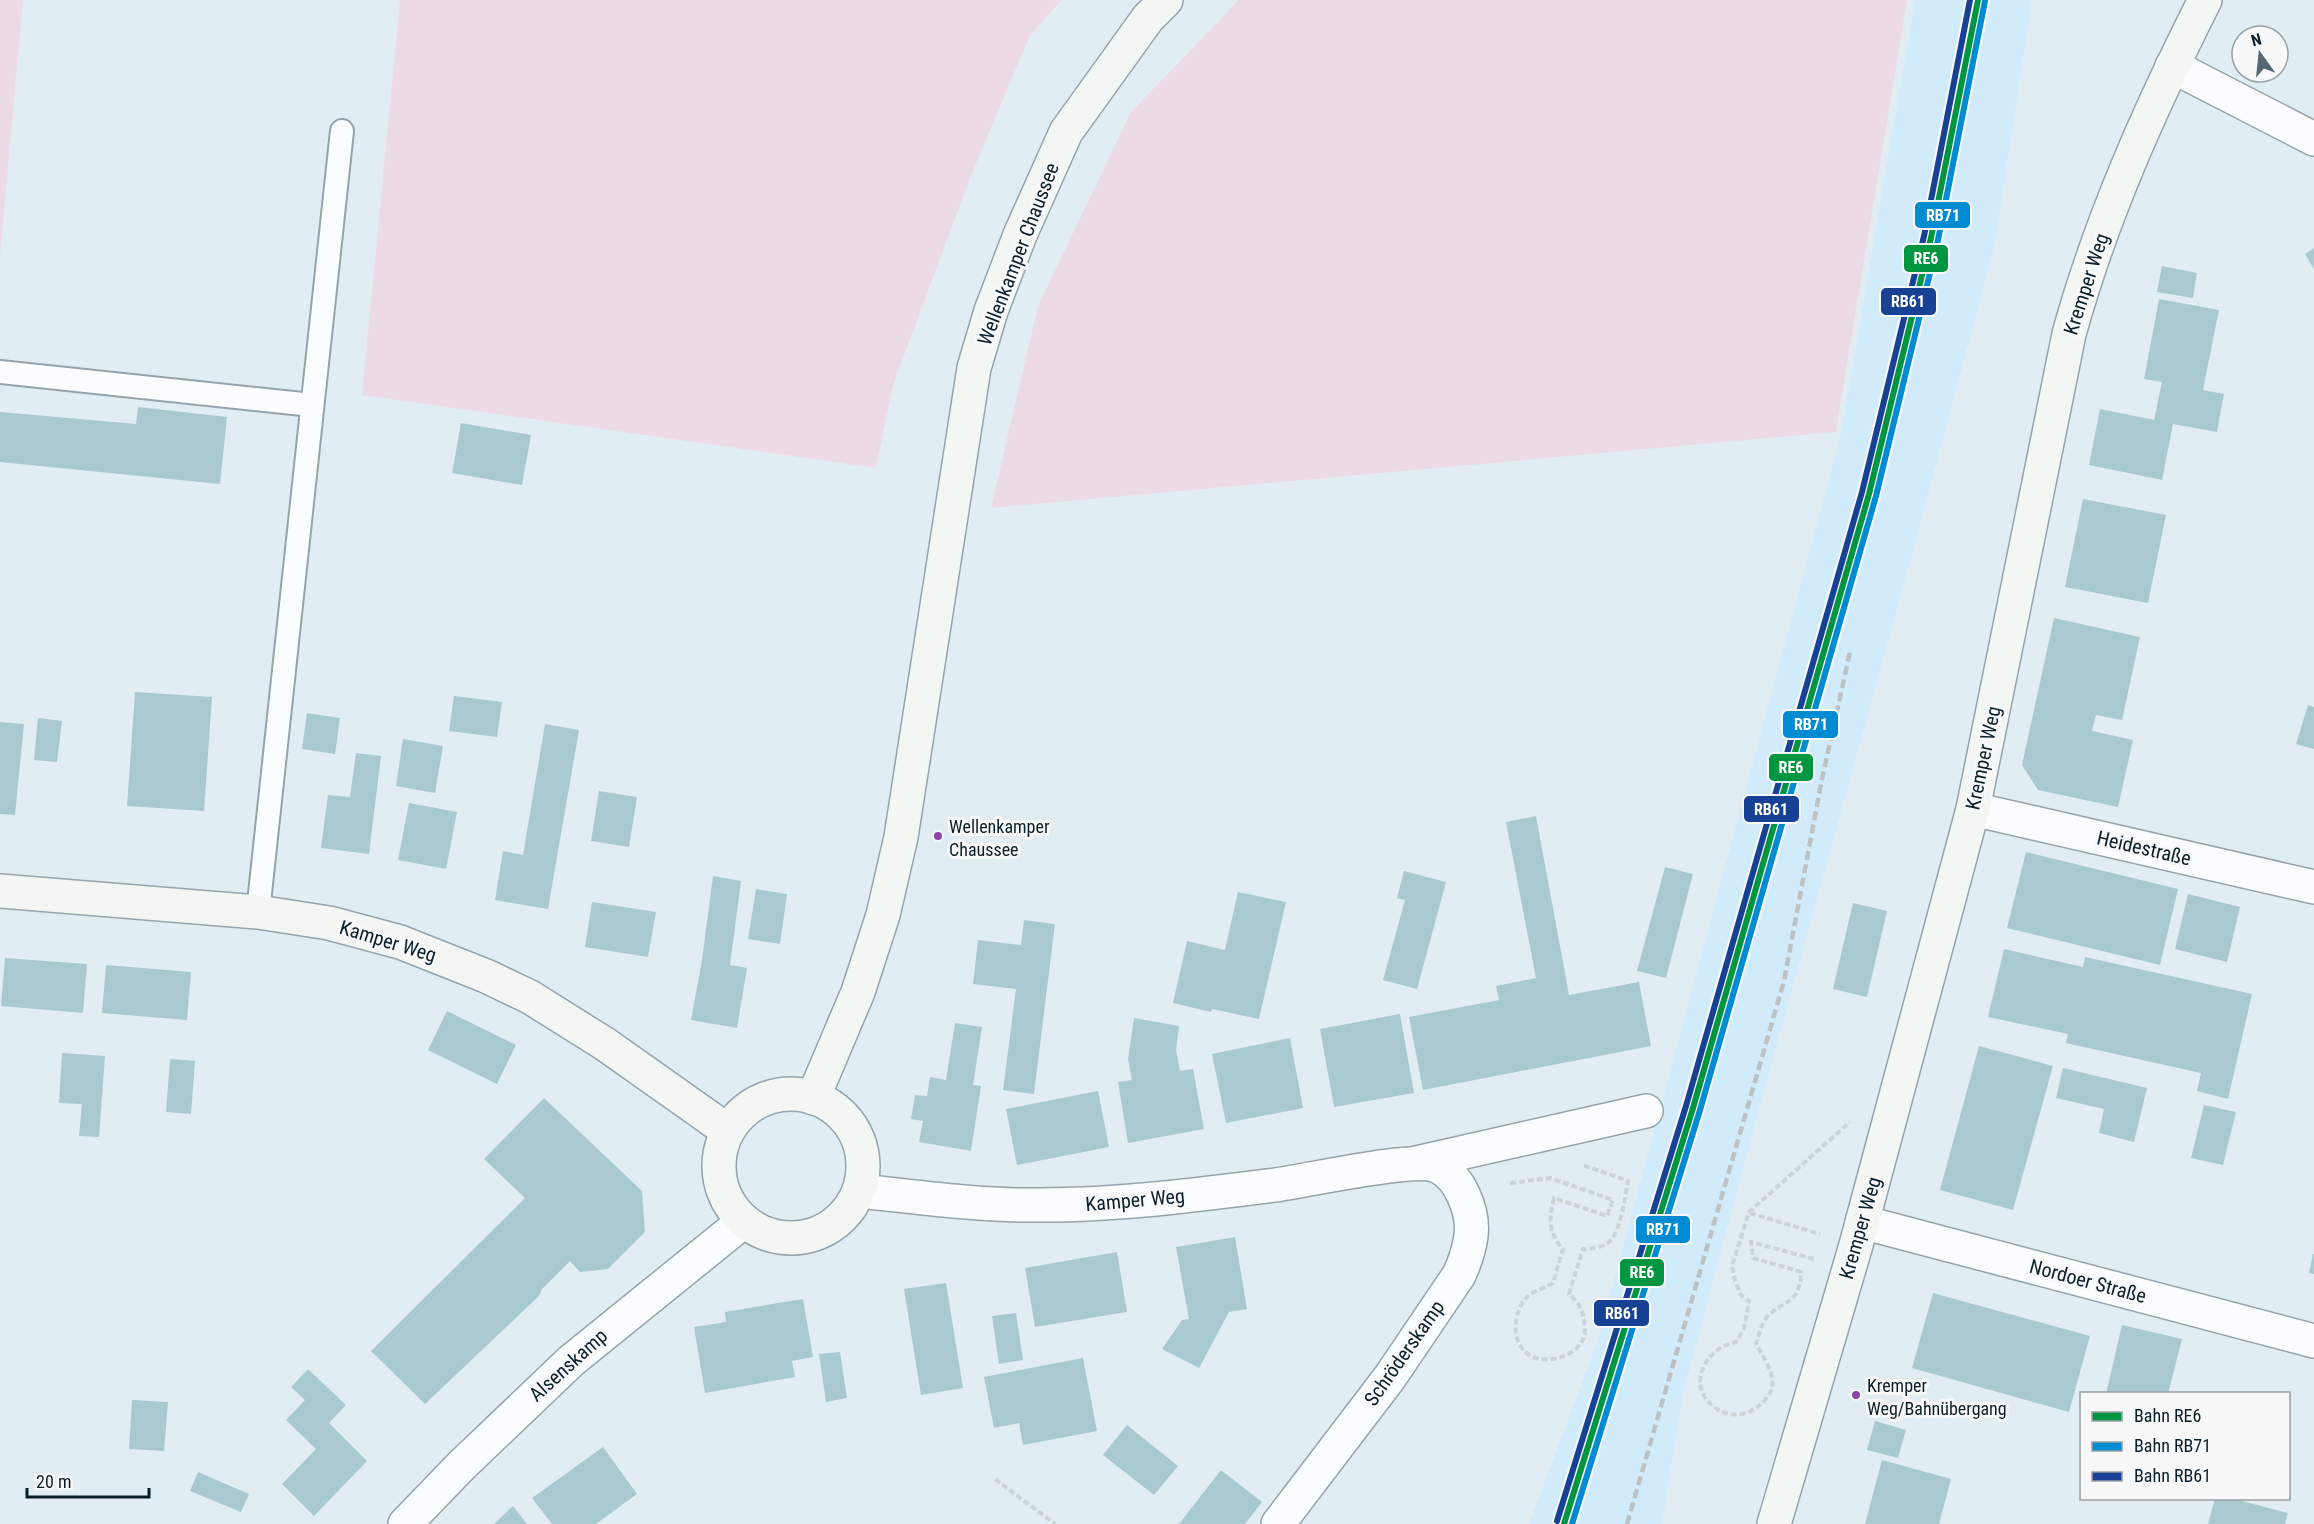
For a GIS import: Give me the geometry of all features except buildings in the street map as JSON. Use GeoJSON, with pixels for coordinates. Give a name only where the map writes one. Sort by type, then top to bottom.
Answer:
{"type":"FeatureCollection","features":[{"type":"Feature","properties":{"kind":"main road","name":"Wellenkamper Chaussee"},"geometry":{"type":"LineString","coordinates":[[813,1098],[858,992],[883,915],[898,848],[974,368],[991,311],[1020,235],[1066,132],[1148,18],[1166,0]]}},
{"type":"Feature","properties":{"kind":"main road","name":"Kremper Weg"},"geometry":{"type":"LineString","coordinates":[[1774,1524],[1859,1234],[1973,809],[2069,334],[2083,282],[2144,126],[2205,0]]}},
{"type":"Feature","properties":{"kind":"main road","name":"Kamper Weg"},"geometry":{"type":"LineString","coordinates":[[0,891],[258,912],[328,923],[400,942],[486,976],[530,997],[572,1022],[728,1131]]}},
{"type":"Feature","properties":{"kind":"main road"},"geometry":{"type":"LineString","coordinates":[[794,1094],[813,1098],[830,1106],[848,1122],[856,1135],[863,1156],[863,1177],[853,1204],[830,1227],[813,1236],[793,1239],[776,1237],[744,1221],[728,1202],[720,1179],[721,1149],[728,1131],[745,1110],[760,1101],[794,1094]]}},
{"type":"Feature","properties":{"kind":"street"},"geometry":{"type":"LineString","coordinates":[[2172,66],[2314,139]]}},
{"type":"Feature","properties":{"kind":"street","name":"Heidestraße"},"geometry":{"type":"LineString","coordinates":[[1973,809],[2314,887]]}},
{"type":"Feature","properties":{"kind":"street","name":"Kamper Weg"},"geometry":{"type":"LineString","coordinates":[[859,1191],[1037,1206],[1180,1197],[1410,1164],[1646,1111]]}},
{"type":"Feature","properties":{"kind":"street","name":"Kamper Weg"},"geometry":{"type":"LineString","coordinates":[[1410,1164],[1436,1165],[1442,1169]]}},
{"type":"Feature","properties":{"kind":"street","name":"Schröderskamp"},"geometry":{"type":"LineString","coordinates":[[1278,1524],[1390,1377],[1459,1275],[1467,1256],[1471,1234],[1470,1220],[1454,1179],[1442,1169]]}},
{"type":"Feature","properties":{"kind":"street","name":"Alsenskamp"},"geometry":{"type":"LineString","coordinates":[[405,1524],[461,1466],[571,1361],[744,1221]]}},
{"type":"Feature","properties":{"kind":"street","name":"Nordoer Straße"},"geometry":{"type":"LineString","coordinates":[[1859,1234],[2314,1341]]}},
{"type":"Feature","properties":{"kind":"lane"},"geometry":{"type":"LineString","coordinates":[[258,912],[342,131]]}},
{"type":"Feature","properties":{"kind":"lane"},"geometry":{"type":"LineString","coordinates":[[0,372],[312,405]]}},
{"type":"Feature","properties":{"kind":"path"},"geometry":{"type":"LineString","coordinates":[[1818,1260],[1751,1242],[1753,1258],[1801,1272],[1801,1286],[1789,1303],[1774,1311],[1764,1320],[1756,1344],[1771,1373],[1773,1385],[1766,1399],[1754,1410],[1742,1415],[1725,1415],[1714,1408],[1705,1396],[1700,1374],[1710,1354],[1723,1346],[1736,1342],[1744,1329],[1749,1301],[1741,1295],[1732,1266],[1749,1212],[1852,1121]]}},
{"type":"Feature","properties":{"kind":"path"},"geometry":{"type":"LineString","coordinates":[[1550,1178],[1613,1200],[1607,1216],[1554,1198],[1548,1221],[1556,1241],[1563,1249],[1553,1283],[1531,1293],[1521,1304],[1516,1316],[1515,1332],[1521,1346],[1531,1356],[1556,1360],[1569,1354],[1579,1345],[1585,1335],[1580,1303],[1569,1294],[1574,1275],[1583,1249],[1600,1247],[1612,1240],[1618,1226],[1628,1181]]}},
{"type":"Feature","properties":{"kind":"path"},"geometry":{"type":"LineString","coordinates":[[1749,1212],[1859,1234]]}},
{"type":"Feature","properties":{"kind":"path"},"geometry":{"type":"LineString","coordinates":[[995,1479],[1055,1524]]}},
{"type":"Feature","properties":{"kind":"shaded area"},"geometry":{"type":"Polygon","coordinates":[[[0,0],[23,0],[0,256],[0,0]]]}},
{"type":"Feature","properties":{"kind":"shaded area"},"geometry":{"type":"Polygon","coordinates":[[[400,0],[1062,0],[1030,35],[970,178],[893,385],[876,468],[362,395],[400,0]]]}},
{"type":"Feature","properties":{"kind":"shaded area"},"geometry":{"type":"Polygon","coordinates":[[[1239,0],[1907,0],[1836,432],[991,508],[1038,306],[1131,112],[1239,0]]]}},
{"type":"Feature","properties":{"kind":"shaded area"},"geometry":{"type":"Polygon","coordinates":[[[1915,0],[2032,0],[1995,244],[1684,1390],[1662,1524],[1529,1524],[1598,1340],[1841,434],[1915,0]]]}},
{"type":"Feature","properties":{"kind":"railway"},"geometry":{"type":"LineString","coordinates":[[1627,1524],[1784,981],[1822,779],[1850,652]]}},
{"type":"Feature","properties":{"kind":"rail line","name":"RB61"},"geometry":{"type":"LineString","coordinates":[[1557,1521],[1686,1106],[1862,492],[1924,236],[1970,0]]}},
{"type":"Feature","properties":{"kind":"rail line","name":"RE6"},"geometry":{"type":"LineString","coordinates":[[1564,1524],[1693,1108],[1869,494],[1931,238],[1978,0]]}},
{"type":"Feature","properties":{"kind":"rail line","name":"RB71"},"geometry":{"type":"LineString","coordinates":[[1572,1524],[1700,1110],[1876,496],[1938,240],[1985,1]]}},
{"type":"Feature","properties":{"kind":"place","name":"Wellenkamper Chaussee"},"geometry":{"type":"Point","coordinates":[938,836]}},
{"type":"Feature","properties":{"kind":"place","name":"Kremper Weg/Bahnübergang"},"geometry":{"type":"Point","coordinates":[1856,1395]}}]}
